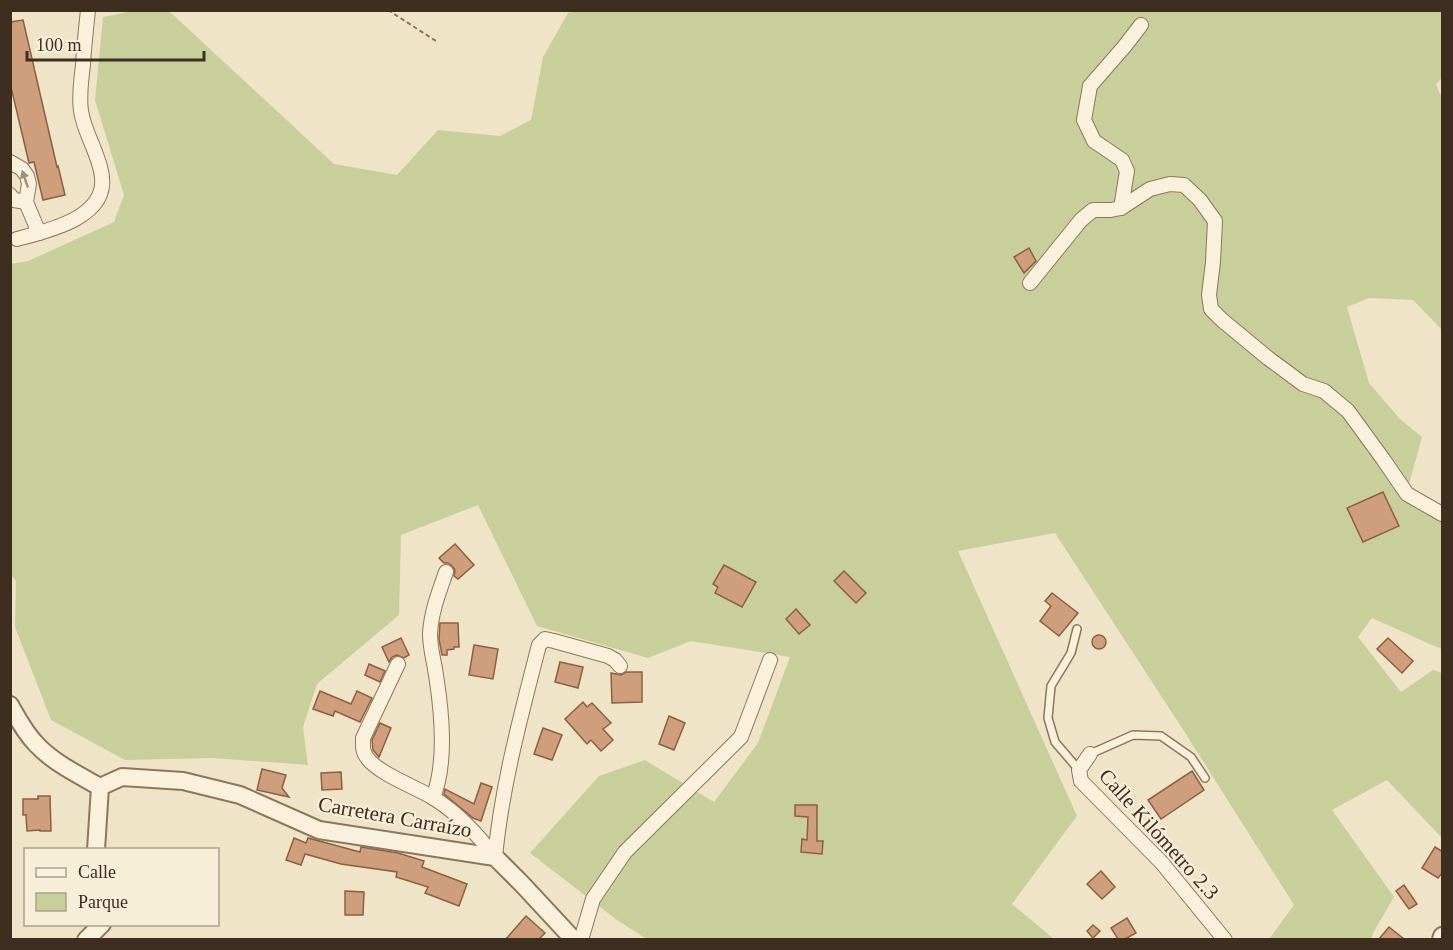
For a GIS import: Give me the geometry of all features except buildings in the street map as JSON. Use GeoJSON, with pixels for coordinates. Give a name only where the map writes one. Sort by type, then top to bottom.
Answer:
{"type":"FeatureCollection","features":[{"type":"Feature","properties":{"kind":"street"},"geometry":{"type":"LineString","coordinates":[[13,239],[48,230],[76,218],[91,209],[99,199],[103,178],[81,112],[81,83],[88,10]]}},
{"type":"Feature","properties":{"kind":"street"},"geometry":{"type":"LineString","coordinates":[[1121,208],[1127,171],[1122,160],[1094,141],[1084,120],[1090,86],[1141,25]]}},
{"type":"Feature","properties":{"kind":"street"},"geometry":{"type":"LineString","coordinates":[[10,162],[22,169],[27,176],[29,184],[26,202],[39,233]]}},
{"type":"Feature","properties":{"kind":"street"},"geometry":{"type":"LineString","coordinates":[[1030,283],[1081,220],[1093,210],[1121,208],[1150,189],[1170,184],[1184,185],[1200,200],[1215,221],[1209,295],[1211,309],[1303,384],[1324,391],[1348,411],[1407,494],[1443,514]]}},
{"type":"Feature","properties":{"kind":"street"},"geometry":{"type":"LineString","coordinates":[[10,195],[14,200],[26,202]]}},
{"type":"Feature","properties":{"kind":"street"},"geometry":{"type":"LineString","coordinates":[[433,798],[439,783],[441,730],[431,626],[434,607],[446,572]]}},
{"type":"Feature","properties":{"kind":"street"},"geometry":{"type":"LineString","coordinates":[[495,857],[506,786],[538,645],[546,639],[554,641],[608,656],[620,666]]}},
{"type":"Feature","properties":{"kind":"street"},"geometry":{"type":"LineString","coordinates":[[581,939],[593,899],[625,852],[741,737],[770,660]]}},
{"type":"Feature","properties":{"kind":"street"},"geometry":{"type":"LineString","coordinates":[[398,664],[363,738],[363,751],[369,761],[379,768],[433,798],[474,831],[495,857]]}},
{"type":"Feature","properties":{"kind":"street"},"geometry":{"type":"LineString","coordinates":[[10,705],[21,725],[37,746],[65,767],[100,787],[96,848]]}},
{"type":"Feature","properties":{"kind":"street","name":"Calle Kilómetro 2.3"},"geometry":{"type":"LineString","coordinates":[[1090,754],[1078,770],[1081,782],[1162,863],[1225,939]]}},
{"type":"Feature","properties":{"kind":"street","name":"Carretera Carraízo"},"geometry":{"type":"LineString","coordinates":[[100,787],[122,777],[183,781],[240,795],[319,830],[495,857],[574,939]]}},
{"type":"Feature","properties":{"kind":"street"},"geometry":{"type":"LineString","coordinates":[[86,939],[100,926]]}},
{"type":"Feature","properties":{"kind":"lane"},"geometry":{"type":"LineString","coordinates":[[1077,628],[1071,653],[1051,686],[1048,718],[1055,742],[1078,770]]}},
{"type":"Feature","properties":{"kind":"lane"},"geometry":{"type":"LineString","coordinates":[[1090,754],[1133,735],[1161,736],[1191,757],[1205,778]]}},
{"type":"Feature","properties":{"kind":"path"},"geometry":{"type":"LineString","coordinates":[[388,10],[435,41]]}},
{"type":"Feature","properties":{"kind":"green space"},"geometry":{"type":"Polygon","coordinates":[[[133,11],[169,11],[334,164],[397,175],[438,130],[500,136],[531,120],[543,57],[568,13],[574,11],[1442,11],[1442,78],[1436,84],[1442,99],[1442,330],[1413,300],[1369,298],[1347,307],[1369,383],[1400,419],[1422,437],[1408,488],[1442,512],[1442,649],[1372,618],[1358,637],[1401,692],[1433,670],[1442,673],[1442,838],[1387,780],[1332,810],[1394,897],[1371,939],[1269,939],[1294,905],[1055,533],[958,551],[1077,816],[1012,904],[1054,939],[648,940],[617,920],[530,853],[599,776],[645,760],[714,802],[758,743],[790,657],[691,641],[648,658],[537,626],[478,505],[401,535],[399,615],[317,684],[303,727],[308,765],[212,758],[125,760],[51,720],[15,627],[16,581],[10,574],[10,264],[28,261],[114,222],[124,195],[95,100],[103,17],[133,11]]]}}]}
